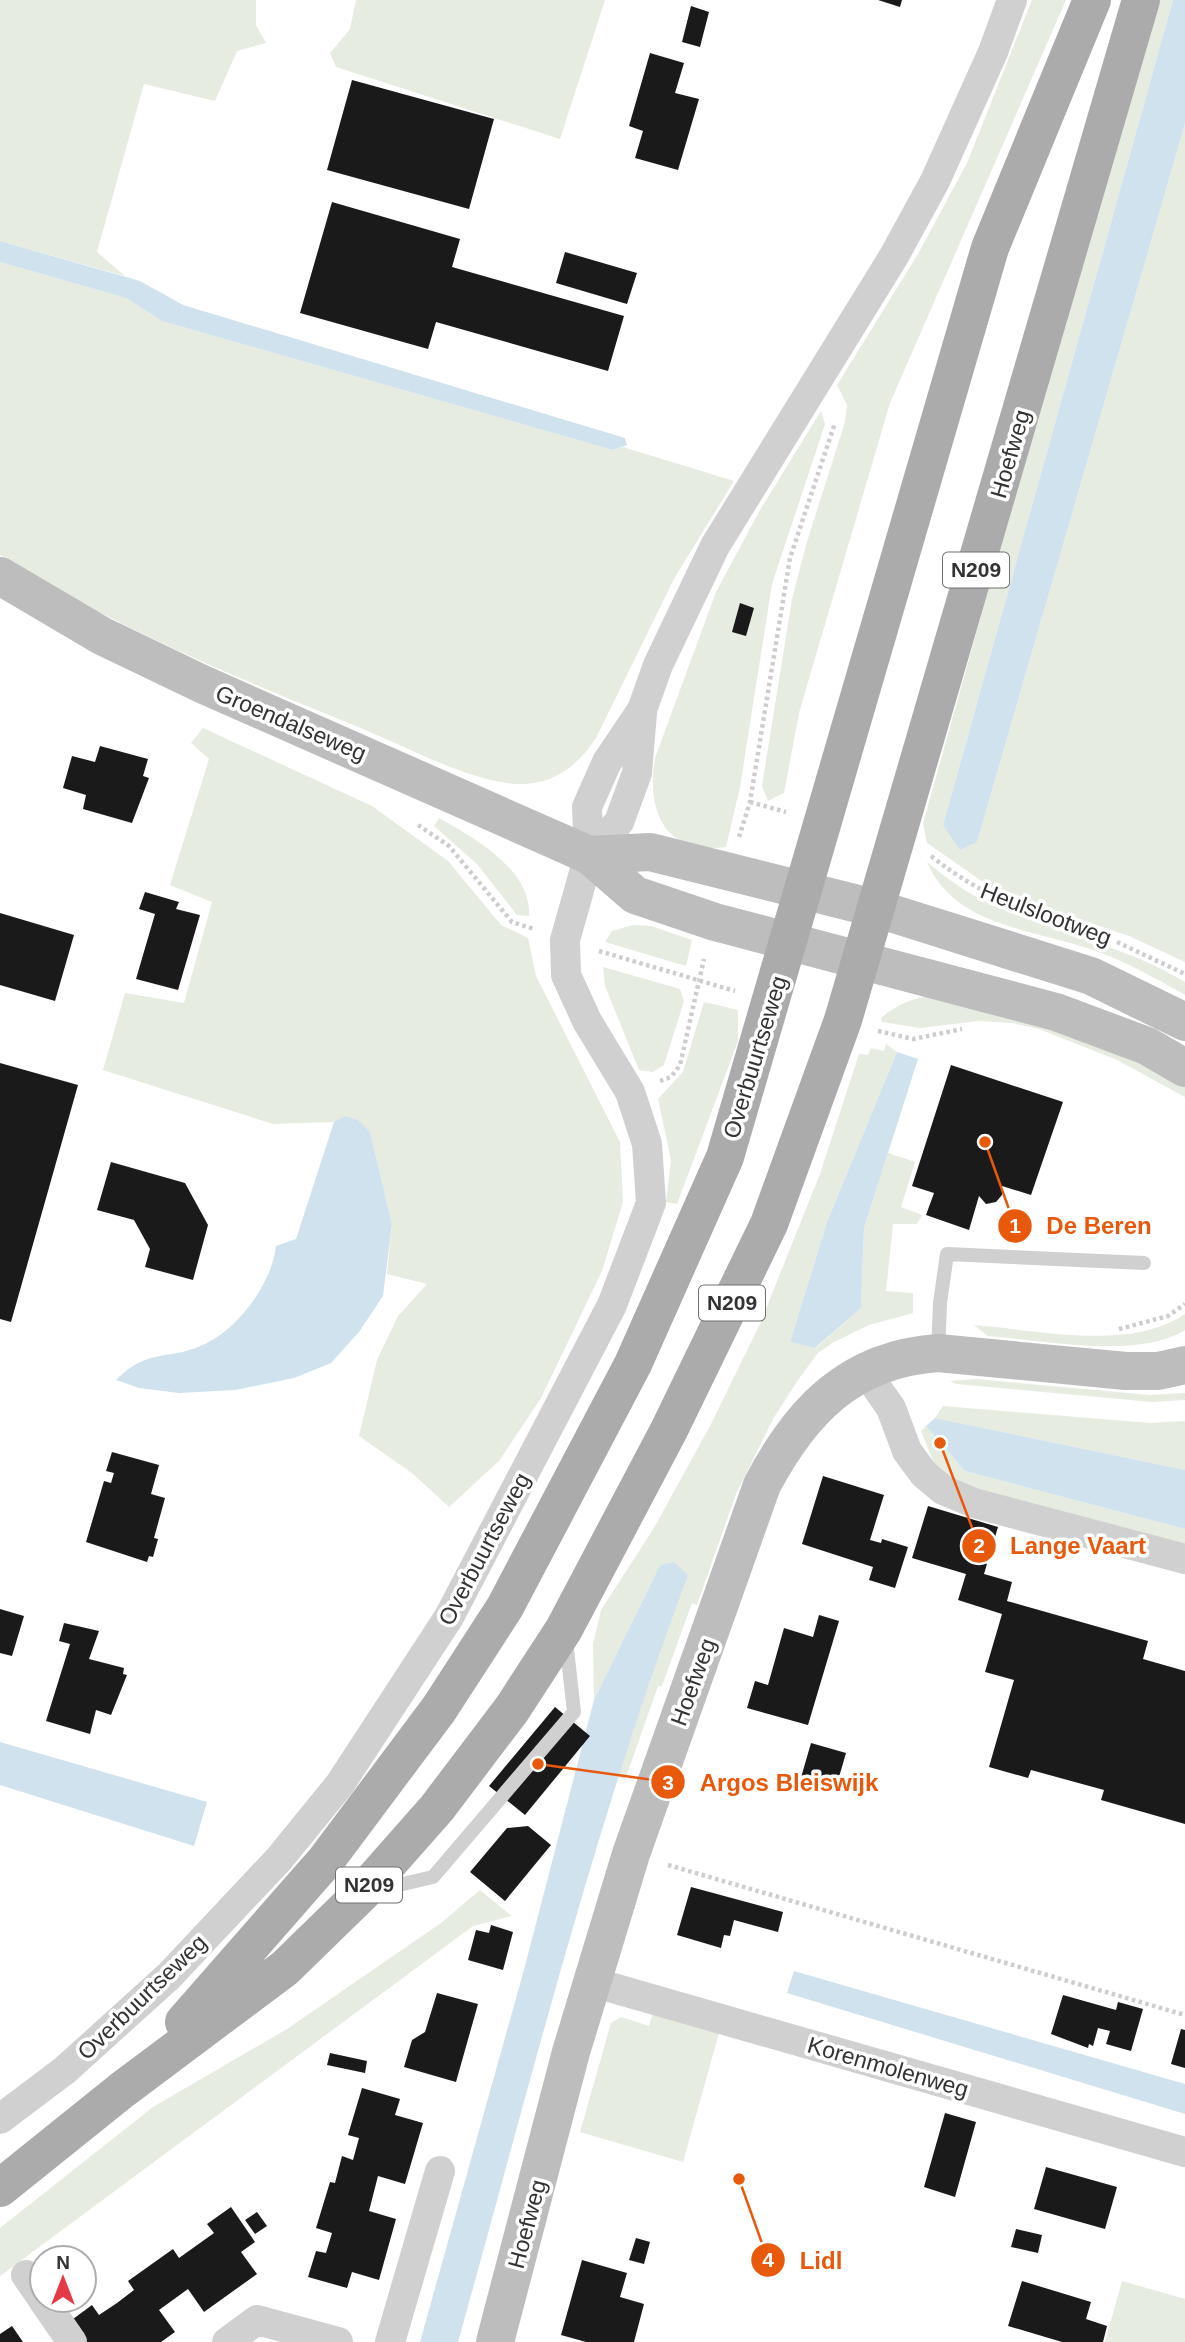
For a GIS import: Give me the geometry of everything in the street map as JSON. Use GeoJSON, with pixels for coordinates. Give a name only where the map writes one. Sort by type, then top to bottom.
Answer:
{"type":"FeatureCollection","features":[{"type":"Feature","properties":{"kind":"main road","name":"N209"},"geometry":{"type":"LineString","coordinates":[[802,891],[990,248],[1092,0]]}},
{"type":"Feature","properties":{"kind":"main road","name":"Hoefweg"},"geometry":{"type":"LineString","coordinates":[[878,909],[1141,0]]}},
{"type":"Feature","properties":{"kind":"main road","name":"Overbuurtseweg"},"geometry":{"type":"LineString","coordinates":[[121,2090],[252,1948],[326,1860],[394,1773],[505,1607],[633,1364],[725,1157],[802,891]]}},
{"type":"Feature","properties":{"kind":"main road","name":"Overbuurtseweg"},"geometry":{"type":"LineString","coordinates":[[0,2188],[121,2090],[285,1968],[362,1893],[446,1797],[512,1709],[564,1629],[722,1325],[763,1237],[844,1020],[878,909]]}},
{"type":"Feature","properties":{"kind":"street"},"geometry":{"type":"LineString","coordinates":[[590,855],[620,822],[637,773],[642,710],[658,665],[715,546],[894,256],[935,181],[983,74],[1012,0]]}},
{"type":"Feature","properties":{"kind":"street","name":"Groendalseweg"},"geometry":{"type":"LineString","coordinates":[[0,576],[102,636],[189,678],[590,855],[635,895],[788,942],[862,961]]}},
{"type":"Feature","properties":{"kind":"street","name":"Groendalseweg"},"geometry":{"type":"LineString","coordinates":[[590,855],[650,852],[802,891]]}},
{"type":"Feature","properties":{"kind":"street","name":"Overbuurtseweg"},"geometry":{"type":"LineString","coordinates":[[0,2119],[65,2070],[169,1976],[279,1859],[347,1773],[449,1617],[612,1305],[651,1203],[647,1144],[630,1093],[587,1021],[566,975],[565,940],[590,855]]}},
{"type":"Feature","properties":{"kind":"street","name":"Heulslootweg"},"geometry":{"type":"LineString","coordinates":[[802,891],[878,909],[1091,976],[1185,1021]]}},
{"type":"Feature","properties":{"kind":"street"},"geometry":{"type":"LineString","coordinates":[[862,961],[1056,1012],[1147,1046],[1185,1068]]}},
{"type":"Feature","properties":{"kind":"street","name":"Hoefweg"},"geometry":{"type":"LineString","coordinates":[[495,2342],[550,2160],[592,1982],[631,1854],[762,1485],[781,1450],[818,1404],[865,1371],[911,1355],[938,1353],[1126,1371],[1158,1371],[1185,1364]]}},
{"type":"Feature","properties":{"kind":"street"},"geometry":{"type":"LineString","coordinates":[[865,1371],[891,1408],[906,1451],[924,1474],[943,1490],[974,1503],[1185,1559]]}},
{"type":"Feature","properties":{"kind":"street","name":"Korenmolenweg"},"geometry":{"type":"LineString","coordinates":[[592,1982],[1185,2152]]}},
{"type":"Feature","properties":{"kind":"street"},"geometry":{"type":"LineString","coordinates":[[390,2342],[440,2171]]}},
{"type":"Feature","properties":{"kind":"street"},"geometry":{"type":"LineString","coordinates":[[53,2314],[72,2342]]}},
{"type":"Feature","properties":{"kind":"street"},"geometry":{"type":"LineString","coordinates":[[227,2342],[257,2320],[338,2342]]}},
{"type":"Feature","properties":{"kind":"lane"},"geometry":{"type":"LineString","coordinates":[[938,1353],[940,1303],[947,1254],[1144,1263]]}},
{"type":"Feature","properties":{"kind":"lane"},"geometry":{"type":"LineString","coordinates":[[362,1893],[433,1877],[574,1712],[564,1629]]}},
{"type":"Feature","properties":{"kind":"path"},"geometry":{"type":"LineString","coordinates":[[811,387],[832,404],[836,419],[790,558],[750,802],[821,822]]}},
{"type":"Feature","properties":{"kind":"path","name":"Heulslootweg"},"geometry":{"type":"LineString","coordinates":[[895,843],[930,854],[971,885],[1002,902],[1089,932]]}},
{"type":"Feature","properties":{"kind":"path"},"geometry":{"type":"LineString","coordinates":[[565,940],[698,981],[772,1000]]}},
{"type":"Feature","properties":{"kind":"path","name":"Heulslootweg"},"geometry":{"type":"LineString","coordinates":[[1114,940],[1185,974]]}},
{"type":"Feature","properties":{"kind":"path"},"geometry":{"type":"LineString","coordinates":[[630,1093],[671,1077],[680,1065],[698,981]]}},
{"type":"Feature","properties":{"kind":"path"},"geometry":{"type":"LineString","coordinates":[[844,1020],[912,1039],[969,1027]]}},
{"type":"Feature","properties":{"kind":"path"},"geometry":{"type":"LineString","coordinates":[[631,1854],[1185,2015]]}},
{"type":"Feature","properties":{"kind":"shaded area"},"geometry":{"type":"Polygon","coordinates":[[[0,0],[256,0],[256,25],[266,43],[237,51],[215,101],[144,84],[97,252],[125,276],[0,241],[0,0]]]}},
{"type":"Feature","properties":{"kind":"shaded area"},"geometry":{"type":"Polygon","coordinates":[[[356,0],[605,0],[560,139],[336,67],[330,53],[350,29],[356,0]]]}},
{"type":"Feature","properties":{"kind":"shaded area"},"geometry":{"type":"Polygon","coordinates":[[[1032,0],[1066,0],[890,403],[799,713],[784,793],[768,801],[762,786],[792,599],[845,422],[847,405],[837,385],[918,254],[967,163],[1032,0]]]}},
{"type":"Feature","properties":{"kind":"shaded area"},"geometry":{"type":"Polygon","coordinates":[[[1154,0],[1173,0],[943,825],[977,842],[1185,124],[1185,962],[1129,936],[996,891],[927,843],[923,823],[1154,0]]]}},
{"type":"Feature","properties":{"kind":"shaded area"},"geometry":{"type":"Polygon","coordinates":[[[0,262],[126,298],[162,321],[613,450],[623,447],[734,481],[675,577],[596,738],[588,749],[570,767],[547,780],[535,783],[507,783],[471,774],[177,650],[87,606],[0,555],[0,262]]]}},
{"type":"Feature","properties":{"kind":"shaded area"},"geometry":{"type":"Polygon","coordinates":[[[821,411],[825,424],[772,584],[740,787],[726,847],[705,848],[688,844],[674,837],[657,812],[653,778],[655,758],[716,592],[760,510],[821,411]]]}},
{"type":"Feature","properties":{"kind":"shaded area"},"geometry":{"type":"Polygon","coordinates":[[[203,728],[372,806],[448,861],[501,925],[528,938],[536,976],[620,1142],[623,1202],[602,1271],[541,1398],[499,1461],[449,1507],[412,1473],[359,1436],[377,1360],[398,1316],[427,1284],[387,1274],[392,1224],[370,1132],[345,1116],[334,1122],[273,1124],[103,1070],[125,993],[184,1003],[212,902],[170,885],[209,759],[191,743],[203,728]]]}},
{"type":"Feature","properties":{"kind":"shaded area"},"geometry":{"type":"Polygon","coordinates":[[[439,818],[483,845],[511,869],[527,899],[529,916],[517,915],[477,864],[434,826],[439,818]]]}},
{"type":"Feature","properties":{"kind":"shaded area"},"geometry":{"type":"Polygon","coordinates":[[[927,862],[980,899],[1161,969],[1185,982],[1185,995],[1105,954],[1021,930],[976,913],[956,900],[940,884],[927,862]]]}},
{"type":"Feature","properties":{"kind":"shaded area"},"geometry":{"type":"Polygon","coordinates":[[[633,925],[651,926],[692,940],[686,966],[605,942],[612,931],[633,925]]]}},
{"type":"Feature","properties":{"kind":"shaded area"},"geometry":{"type":"Polygon","coordinates":[[[603,967],[680,989],[684,1001],[664,1065],[653,1072],[639,1070],[605,986],[603,967]]]}},
{"type":"Feature","properties":{"kind":"shaded area"},"geometry":{"type":"Polygon","coordinates":[[[933,995],[1100,1042],[1185,1086],[1185,1097],[1117,1060],[1039,1029],[1012,1023],[978,1021],[920,1028],[882,1022],[881,1018],[899,1005],[933,995]]]}},
{"type":"Feature","properties":{"kind":"shaded area"},"geometry":{"type":"Polygon","coordinates":[[[704,1002],[738,1010],[738,1041],[677,1204],[666,1202],[671,1160],[658,1099],[683,1072],[704,1002]]]}},
{"type":"Feature","properties":{"kind":"shaded area"},"geometry":{"type":"Polygon","coordinates":[[[886,1044],[897,1052],[827,1222],[790,1342],[816,1348],[861,1308],[864,1228],[888,1153],[915,1162],[901,1207],[922,1215],[917,1224],[893,1224],[886,1291],[913,1293],[913,1313],[869,1325],[818,1353],[773,1419],[736,1494],[697,1605],[692,1603],[662,1686],[658,1686],[625,1780],[617,1776],[643,1696],[674,1562],[660,1565],[594,1700],[593,1644],[601,1610],[654,1528],[710,1426],[760,1324],[820,1174],[859,1054],[868,1055],[871,1048],[884,1051],[886,1044]]]}},
{"type":"Feature","properties":{"kind":"shaded area"},"geometry":{"type":"Polygon","coordinates":[[[1185,1314],[1185,1330],[1165,1339],[1116,1346],[1062,1344],[988,1336],[974,1325],[1055,1334],[1111,1335],[1162,1326],[1185,1314]]]}},
{"type":"Feature","properties":{"kind":"shaded area"},"geometry":{"type":"Polygon","coordinates":[[[976,1379],[1150,1395],[1185,1393],[1185,1400],[1152,1402],[957,1384],[950,1381],[976,1379]]]}},
{"type":"Feature","properties":{"kind":"shaded area"},"geometry":{"type":"Polygon","coordinates":[[[943,1406],[1150,1423],[1185,1421],[1185,1470],[935,1418],[943,1406]]]}},
{"type":"Feature","properties":{"kind":"shaded area"},"geometry":{"type":"Polygon","coordinates":[[[926,1426],[965,1471],[1185,1529],[1185,1549],[977,1492],[944,1476],[934,1463],[921,1431],[926,1426]]]}},
{"type":"Feature","properties":{"kind":"shaded area"},"geometry":{"type":"Polygon","coordinates":[[[480,1890],[512,1916],[473,1926],[43,2244],[28,2244],[28,2255],[0,2276],[0,2228],[153,2107],[287,2029],[441,1923],[480,1890]]]}},
{"type":"Feature","properties":{"kind":"shaded area"},"geometry":{"type":"Polygon","coordinates":[[[653,2013],[719,2033],[683,2162],[580,2132],[611,2023],[621,2017],[649,2026],[653,2013]]]}},
{"type":"Feature","properties":{"kind":"shaded area"},"geometry":{"type":"Polygon","coordinates":[[[1122,2281],[1185,2299],[1185,2342],[1105,2342],[1122,2281]]]}},
{"type":"Feature","properties":{"kind":"water"},"geometry":{"type":"Polygon","coordinates":[[[1173,0],[1185,0],[1185,124],[977,842],[960,850],[943,825],[1173,0]]]}},
{"type":"Feature","properties":{"kind":"water"},"geometry":{"type":"Polygon","coordinates":[[[0,241],[140,281],[183,305],[625,438],[627,445],[613,450],[162,321],[126,298],[0,262],[0,241]]]}},
{"type":"Feature","properties":{"kind":"water"},"geometry":{"type":"Polygon","coordinates":[[[897,1052],[918,1059],[864,1228],[861,1308],[815,1348],[790,1342],[827,1222],[897,1052]]]}},
{"type":"Feature","properties":{"kind":"water"},"geometry":{"type":"Polygon","coordinates":[[[345,1116],[358,1120],[370,1132],[392,1224],[383,1296],[359,1332],[331,1363],[294,1378],[235,1390],[179,1393],[139,1388],[116,1380],[139,1363],[205,1344],[218,1337],[241,1316],[268,1275],[276,1246],[296,1239],[334,1122],[345,1116]]]}},
{"type":"Feature","properties":{"kind":"water"},"geometry":{"type":"Polygon","coordinates":[[[935,1418],[1185,1470],[1185,1529],[965,1471],[926,1426],[935,1418]]]}},
{"type":"Feature","properties":{"kind":"water"},"geometry":{"type":"Polygon","coordinates":[[[674,1562],[688,1575],[654,1669],[593,1860],[458,2342],[420,2342],[525,1966],[594,1700],[660,1565],[674,1562]]]}},
{"type":"Feature","properties":{"kind":"water"},"geometry":{"type":"Polygon","coordinates":[[[0,1742],[207,1802],[194,1846],[0,1785],[0,1742]]]}},
{"type":"Feature","properties":{"kind":"water"},"geometry":{"type":"Polygon","coordinates":[[[794,1971],[1185,2084],[1185,2114],[787,1993],[794,1971]]]}},
{"type":"Feature","properties":{"kind":"building"},"geometry":{"type":"Polygon","coordinates":[[[878,0],[902,0],[900,7],[878,0]]]}},
{"type":"Feature","properties":{"kind":"building"},"geometry":{"type":"Polygon","coordinates":[[[691,6],[709,12],[700,47],[682,42],[691,6]]]}},
{"type":"Feature","properties":{"kind":"building"},"geometry":{"type":"Polygon","coordinates":[[[650,53],[684,63],[675,93],[699,99],[678,170],[635,158],[643,131],[629,126],[650,53]]]}},
{"type":"Feature","properties":{"kind":"building"},"geometry":{"type":"Polygon","coordinates":[[[352,80],[494,119],[469,209],[327,170],[352,80]]]}},
{"type":"Feature","properties":{"kind":"building"},"geometry":{"type":"Polygon","coordinates":[[[332,202],[460,239],[452,267],[624,316],[608,371],[436,322],[428,349],[300,313],[332,202]]]}},
{"type":"Feature","properties":{"kind":"building"},"geometry":{"type":"Polygon","coordinates":[[[565,252],[637,273],[627,304],[556,283],[565,252]]]}},
{"type":"Feature","properties":{"kind":"building"},"geometry":{"type":"Polygon","coordinates":[[[740,603],[754,608],[746,636],[732,632],[740,603]]]}},
{"type":"Feature","properties":{"kind":"building"},"geometry":{"type":"Polygon","coordinates":[[[100,746],[148,759],[143,776],[149,778],[132,823],[83,809],[86,795],[63,788],[72,756],[95,762],[100,746]]]}},
{"type":"Feature","properties":{"kind":"building"},"geometry":{"type":"Polygon","coordinates":[[[145,892],[179,902],[176,909],[200,915],[178,990],[136,979],[155,914],[139,909],[145,892]]]}},
{"type":"Feature","properties":{"kind":"building"},"geometry":{"type":"Polygon","coordinates":[[[0,913],[74,935],[55,1001],[0,985],[0,913]]]}},
{"type":"Feature","properties":{"kind":"building"},"geometry":{"type":"Polygon","coordinates":[[[0,1063],[78,1085],[11,1322],[0,1319],[0,1063]]]}},
{"type":"Feature","properties":{"kind":"building"},"geometry":{"type":"Polygon","coordinates":[[[951,1065],[1063,1102],[1031,1195],[1002,1186],[1002,1195],[996,1202],[986,1204],[979,1196],[969,1230],[926,1215],[934,1193],[912,1186],[951,1065]]]}},
{"type":"Feature","properties":{"kind":"building"},"geometry":{"type":"Polygon","coordinates":[[[111,1162],[185,1183],[208,1225],[193,1280],[145,1267],[150,1249],[134,1220],[97,1210],[111,1162]]]}},
{"type":"Feature","properties":{"kind":"building"},"geometry":{"type":"Polygon","coordinates":[[[112,1452],[159,1465],[151,1494],[165,1498],[154,1538],[158,1539],[153,1557],[149,1556],[147,1562],[86,1542],[104,1481],[111,1483],[114,1473],[106,1471],[112,1452]]]}},
{"type":"Feature","properties":{"kind":"building"},"geometry":{"type":"Polygon","coordinates":[[[823,1476],[884,1495],[870,1540],[881,1543],[882,1539],[908,1547],[895,1588],[869,1580],[873,1567],[802,1544],[823,1476]]]}},
{"type":"Feature","properties":{"kind":"building"},"geometry":{"type":"Polygon","coordinates":[[[928,1506],[998,1527],[984,1574],[1012,1582],[1007,1601],[1148,1641],[1143,1659],[1185,1671],[1185,1824],[1101,1800],[1104,1790],[1031,1770],[1028,1778],[989,1767],[1014,1680],[985,1672],[1002,1614],[958,1600],[966,1574],[912,1558],[928,1506]]]}},
{"type":"Feature","properties":{"kind":"building"},"geometry":{"type":"Polygon","coordinates":[[[0,1609],[24,1616],[12,1656],[0,1653],[0,1609]]]}},
{"type":"Feature","properties":{"kind":"building"},"geometry":{"type":"Polygon","coordinates":[[[819,1615],[839,1621],[808,1725],[747,1708],[755,1681],[768,1685],[784,1628],[813,1637],[819,1615]]]}},
{"type":"Feature","properties":{"kind":"building"},"geometry":{"type":"Polygon","coordinates":[[[64,1623],[99,1631],[89,1659],[124,1668],[123,1674],[127,1675],[111,1715],[96,1710],[90,1734],[46,1721],[70,1644],[59,1641],[64,1623]]]}},
{"type":"Feature","properties":{"kind":"building"},"geometry":{"type":"Polygon","coordinates":[[[555,1707],[590,1736],[525,1815],[489,1786],[555,1707]]]}},
{"type":"Feature","properties":{"kind":"building"},"geometry":{"type":"Polygon","coordinates":[[[811,1743],[846,1753],[835,1791],[800,1781],[811,1743]]]}},
{"type":"Feature","properties":{"kind":"building"},"geometry":{"type":"Polygon","coordinates":[[[528,1826],[551,1845],[505,1901],[470,1872],[507,1828],[528,1826]]]}},
{"type":"Feature","properties":{"kind":"building"},"geometry":{"type":"Polygon","coordinates":[[[691,1887],[783,1912],[778,1932],[734,1920],[730,1936],[724,1935],[721,1948],[677,1935],[691,1887]]]}},
{"type":"Feature","properties":{"kind":"building"},"geometry":{"type":"Polygon","coordinates":[[[491,1925],[513,1932],[503,1970],[468,1960],[476,1930],[489,1933],[491,1925]]]}},
{"type":"Feature","properties":{"kind":"building"},"geometry":{"type":"Polygon","coordinates":[[[437,1993],[478,2004],[456,2082],[404,2067],[412,2040],[425,2032],[437,1993]]]}},
{"type":"Feature","properties":{"kind":"building"},"geometry":{"type":"Polygon","coordinates":[[[1063,1995],[1116,2010],[1118,2002],[1143,2009],[1131,2051],[1106,2044],[1110,2031],[1098,2028],[1093,2046],[1089,2044],[1088,2048],[1051,2034],[1063,1995]]]}},
{"type":"Feature","properties":{"kind":"building"},"geometry":{"type":"Polygon","coordinates":[[[1181,2029],[1185,2030],[1185,2068],[1171,2064],[1181,2029]]]}},
{"type":"Feature","properties":{"kind":"building"},"geometry":{"type":"Polygon","coordinates":[[[330,2053],[367,2061],[365,2073],[327,2065],[330,2053]]]}},
{"type":"Feature","properties":{"kind":"building"},"geometry":{"type":"Polygon","coordinates":[[[362,2088],[400,2099],[395,2115],[423,2123],[405,2184],[378,2176],[369,2211],[396,2219],[379,2280],[352,2272],[347,2288],[308,2277],[316,2251],[326,2253],[332,2233],[316,2228],[330,2182],[335,2183],[342,2156],[353,2160],[359,2138],[348,2135],[362,2088]]]}},
{"type":"Feature","properties":{"kind":"building"},"geometry":{"type":"Polygon","coordinates":[[[945,2113],[976,2122],[955,2197],[924,2187],[945,2113]]]}},
{"type":"Feature","properties":{"kind":"building"},"geometry":{"type":"Polygon","coordinates":[[[1046,2167],[1117,2187],[1105,2229],[1034,2209],[1046,2167]]]}},
{"type":"Feature","properties":{"kind":"building"},"geometry":{"type":"Polygon","coordinates":[[[231,2207],[255,2242],[241,2252],[257,2274],[204,2312],[188,2289],[159,2310],[175,2332],[161,2342],[83,2342],[69,2322],[80,2314],[99,2315],[117,2303],[134,2290],[128,2281],[173,2249],[179,2258],[214,2233],[207,2224],[231,2207]]]}},
{"type":"Feature","properties":{"kind":"building"},"geometry":{"type":"Polygon","coordinates":[[[257,2212],[267,2226],[255,2234],[245,2220],[257,2212]]]}},
{"type":"Feature","properties":{"kind":"building"},"geometry":{"type":"Polygon","coordinates":[[[1016,2229],[1042,2235],[1038,2253],[1011,2247],[1016,2229]]]}},
{"type":"Feature","properties":{"kind":"building"},"geometry":{"type":"Polygon","coordinates":[[[636,2238],[650,2242],[644,2264],[629,2260],[636,2238]]]}},
{"type":"Feature","properties":{"kind":"building"},"geometry":{"type":"Polygon","coordinates":[[[582,2260],[627,2273],[620,2297],[644,2304],[634,2342],[586,2342],[561,2335],[582,2260]]]}},
{"type":"Feature","properties":{"kind":"building"},"geometry":{"type":"Polygon","coordinates":[[[1022,2281],[1091,2302],[1086,2319],[1107,2326],[1103,2342],[1062,2342],[1008,2326],[1022,2281]]]}},
{"type":"Feature","properties":{"kind":"building"},"geometry":{"type":"Polygon","coordinates":[[[12,2326],[23,2342],[0,2342],[0,2334],[12,2326]]]}},
{"type":"Feature","properties":{"kind":"place","name":"De Beren"},"geometry":{"type":"Point","coordinates":[985,1142]}},
{"type":"Feature","properties":{"kind":"place","name":"Lange Vaart"},"geometry":{"type":"Point","coordinates":[940,1443]}},
{"type":"Feature","properties":{"kind":"place","name":"Argos Bleiswijk"},"geometry":{"type":"Point","coordinates":[538,1764]}},
{"type":"Feature","properties":{"kind":"place","name":"Lidl"},"geometry":{"type":"Point","coordinates":[739,2179]}}]}
